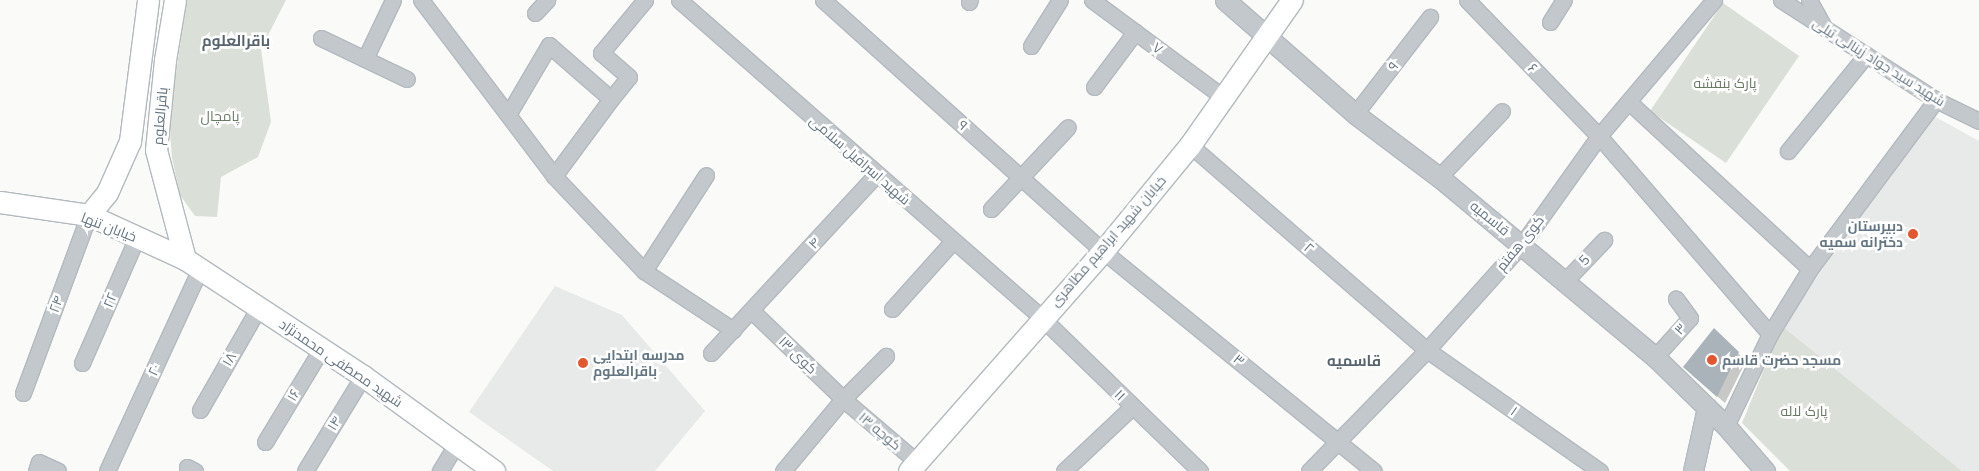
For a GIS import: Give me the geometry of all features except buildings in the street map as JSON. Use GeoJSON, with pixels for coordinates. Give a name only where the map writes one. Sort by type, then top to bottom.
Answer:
{"type":"FeatureCollection","features":[{"type":"Feature","properties":{"kind":"main road","name":"باقرالعلوم"},"geometry":{"type":"LineString","coordinates":[[88,215],[107,193],[130,141],[148,0]]}},
{"type":"Feature","properties":{"kind":"main road","name":"باقرالعلوم"},"geometry":{"type":"LineString","coordinates":[[175,0],[165,60],[156,150],[193,264]]}},
{"type":"Feature","properties":{"kind":"main road","name":"خیابان شهید ابراهیم مظاهری"},"geometry":{"type":"LineString","coordinates":[[913,467],[1042,318],[1103,251],[1190,145],[1292,0]]}},
{"type":"Feature","properties":{"kind":"main road","name":"خیابان تنها"},"geometry":{"type":"LineString","coordinates":[[1,206],[88,215],[193,264]]}},
{"type":"Feature","properties":{"kind":"main road","name":"شهید مصطفی محمدنژاد"},"geometry":{"type":"LineString","coordinates":[[193,264],[363,376],[494,471]]}},
{"type":"Feature","properties":{"kind":"street"},"geometry":{"type":"LineString","coordinates":[[365,59],[393,0]]}},
{"type":"Feature","properties":{"kind":"street"},"geometry":{"type":"LineString","coordinates":[[421,0],[509,113],[554,176],[644,270],[733,330]]}},
{"type":"Feature","properties":{"kind":"street"},"geometry":{"type":"LineString","coordinates":[[535,13],[547,0]]}},
{"type":"Feature","properties":{"kind":"street"},"geometry":{"type":"LineString","coordinates":[[554,176],[629,77],[601,53],[645,0]]}},
{"type":"Feature","properties":{"kind":"street","name":"شهید اسرافیل سلامی"},"geometry":{"type":"LineString","coordinates":[[679,0],[876,175],[1042,318]]}},
{"type":"Feature","properties":{"kind":"street","name":"۹"},"geometry":{"type":"LineString","coordinates":[[823,0],[839,5],[1021,177],[1103,251]]}},
{"type":"Feature","properties":{"kind":"street"},"geometry":{"type":"LineString","coordinates":[[1030,46],[1060,0]]}},
{"type":"Feature","properties":{"kind":"street","name":"۷"},"geometry":{"type":"LineString","coordinates":[[1092,0],[1223,97]]}},
{"type":"Feature","properties":{"kind":"street","name":"قاسمیه"},"geometry":{"type":"LineString","coordinates":[[1224,0],[1355,114],[1439,177],[1522,244],[1655,357],[1726,426],[1765,471]]}},
{"type":"Feature","properties":{"kind":"street","name":"۶"},"geometry":{"type":"LineString","coordinates":[[1468,0],[1599,136],[1770,334]]}},
{"type":"Feature","properties":{"kind":"street"},"geometry":{"type":"LineString","coordinates":[[1550,22],[1564,0]]}},
{"type":"Feature","properties":{"kind":"street","name":"کوی هفتم"},"geometry":{"type":"LineString","coordinates":[[1309,471],[1427,350],[1522,244],[1599,136],[1714,0]]}},
{"type":"Feature","properties":{"kind":"street","name":"شهید سید جواد زینالی تیلی"},"geometry":{"type":"LineString","coordinates":[[1781,0],[1936,100],[1979,121]]}},
{"type":"Feature","properties":{"kind":"street"},"geometry":{"type":"LineString","coordinates":[[1809,0],[1825,28]]}},
{"type":"Feature","properties":{"kind":"street","name":"۹"},"geometry":{"type":"LineString","coordinates":[[1355,114],[1430,18]]}},
{"type":"Feature","properties":{"kind":"street"},"geometry":{"type":"LineString","coordinates":[[1094,87],[1135,32]]}},
{"type":"Feature","properties":{"kind":"street"},"geometry":{"type":"LineString","coordinates":[[321,38],[407,79]]}},
{"type":"Feature","properties":{"kind":"street"},"geometry":{"type":"LineString","coordinates":[[509,113],[549,45],[611,99]]}},
{"type":"Feature","properties":{"kind":"street"},"geometry":{"type":"LineString","coordinates":[[1788,151],[1866,55]]}},
{"type":"Feature","properties":{"kind":"street"},"geometry":{"type":"LineString","coordinates":[[1726,426],[1770,334],[1810,269],[1936,100]]}},
{"type":"Feature","properties":{"kind":"street"},"geometry":{"type":"LineString","coordinates":[[1629,102],[1810,269]]}},
{"type":"Feature","properties":{"kind":"street"},"geometry":{"type":"LineString","coordinates":[[1439,177],[1502,111]]}},
{"type":"Feature","properties":{"kind":"street"},"geometry":{"type":"LineString","coordinates":[[991,209],[1068,127]]}},
{"type":"Feature","properties":{"kind":"street","name":"۲"},"geometry":{"type":"LineString","coordinates":[[1190,145],[1427,350]]}},
{"type":"Feature","properties":{"kind":"street"},"geometry":{"type":"LineString","coordinates":[[644,270],[706,175]]}},
{"type":"Feature","properties":{"kind":"street","name":"۴"},"geometry":{"type":"LineString","coordinates":[[711,353],[752,311],[876,175]]}},
{"type":"Feature","properties":{"kind":"street","name":"۲۴"},"geometry":{"type":"LineString","coordinates":[[23,393],[88,215]]}},
{"type":"Feature","properties":{"kind":"street","name":"۲۲"},"geometry":{"type":"LineString","coordinates":[[82,363],[137,237]]}},
{"type":"Feature","properties":{"kind":"street","name":"5"},"geometry":{"type":"LineString","coordinates":[[1565,281],[1604,240]]}},
{"type":"Feature","properties":{"kind":"street"},"geometry":{"type":"LineString","coordinates":[[892,309],[953,241]]}},
{"type":"Feature","properties":{"kind":"street","name":"۳"},"geometry":{"type":"LineString","coordinates":[[1103,251],[1374,471]]}},
{"type":"Feature","properties":{"kind":"street","name":"۲۰"},"geometry":{"type":"LineString","coordinates":[[107,471],[193,264]]}},
{"type":"Feature","properties":{"kind":"street","name":"۳"},"geometry":{"type":"LineString","coordinates":[[1655,357],[1690,318],[1676,299]]}},
{"type":"Feature","properties":{"kind":"street","name":"۱۸"},"geometry":{"type":"LineString","coordinates":[[200,410],[259,307]]}},
{"type":"Feature","properties":{"kind":"street","name":"کوی ۱۳"},"geometry":{"type":"LineString","coordinates":[[752,311],[843,399]]}},
{"type":"Feature","properties":{"kind":"street","name":"۱۱"},"geometry":{"type":"LineString","coordinates":[[1042,318],[1195,470]]}},
{"type":"Feature","properties":{"kind":"street","name":"۱۶"},"geometry":{"type":"LineString","coordinates":[[265,442],[322,348]]}},
{"type":"Feature","properties":{"kind":"street","name":"۱"},"geometry":{"type":"LineString","coordinates":[[1427,350],[1600,471]]}},
{"type":"Feature","properties":{"kind":"street"},"geometry":{"type":"LineString","coordinates":[[783,471],[843,399],[886,356]]}},
{"type":"Feature","properties":{"kind":"street","name":"۱۴"},"geometry":{"type":"LineString","coordinates":[[305,471],[363,376]]}},
{"type":"Feature","properties":{"kind":"street","name":"کوچه ۱۳"},"geometry":{"type":"LineString","coordinates":[[843,399],[913,467]]}},
{"type":"Feature","properties":{"kind":"street"},"geometry":{"type":"LineString","coordinates":[[1064,471],[1132,407]]}},
{"type":"Feature","properties":{"kind":"street"},"geometry":{"type":"LineString","coordinates":[[1693,471],[1707,408]]}},
{"type":"Feature","properties":{"kind":"street"},"geometry":{"type":"LineString","coordinates":[[440,471],[456,444]]}},
{"type":"Feature","properties":{"kind":"street"},"geometry":{"type":"LineString","coordinates":[[36,471],[39,462],[58,471]]}},
{"type":"Feature","properties":{"kind":"shaded area","name":"دبیرستان دخترانه سمیه"},"geometry":{"type":"Polygon","coordinates":[[[1932,115],[1979,141],[1979,471],[1962,471],[1782,326],[1932,115]]]}},
{"type":"Feature","properties":{"kind":"shaded area","name":"مدرسه ابتدایی باقرالعلوم"},"geometry":{"type":"Polygon","coordinates":[[[555,286],[622,315],[705,411],[655,471],[553,471],[469,412],[555,286]]]}},
{"type":"Feature","properties":{"kind":"green space","name":"پامچال"},"geometry":{"type":"Polygon","coordinates":[[[187,0],[286,0],[261,49],[271,122],[258,157],[221,177],[217,217],[195,216],[180,195],[172,158],[169,119],[187,0]]]}},
{"type":"Feature","properties":{"kind":"green space","name":"پارک بنفشه"},"geometry":{"type":"Polygon","coordinates":[[[1723,3],[1799,56],[1726,163],[1650,111],[1723,3]]]}},
{"type":"Feature","properties":{"kind":"green space","name":"پارک لاله"},"geometry":{"type":"Polygon","coordinates":[[[1782,326],[1962,471],[1790,471],[1742,423],[1782,326]]]}},
{"type":"Feature","properties":{"kind":"place","name":"دبیرستان دخترانه سمیه"},"geometry":{"type":"Point","coordinates":[1913,234]}},
{"type":"Feature","properties":{"kind":"place","name":"مسجد حضرت قاسم"},"geometry":{"type":"Point","coordinates":[1712,360]}},
{"type":"Feature","properties":{"kind":"place","name":"مدرسه ابتدایی باقرالعلوم"},"geometry":{"type":"Point","coordinates":[583,363]}},
{"type":"Feature","properties":{"kind":"district","name":"باقرالعلوم"},"geometry":{"type":"Point","coordinates":[236,41]}},
{"type":"Feature","properties":{"kind":"district","name":"قاسمیه"},"geometry":{"type":"Point","coordinates":[1354,361]}}]}
